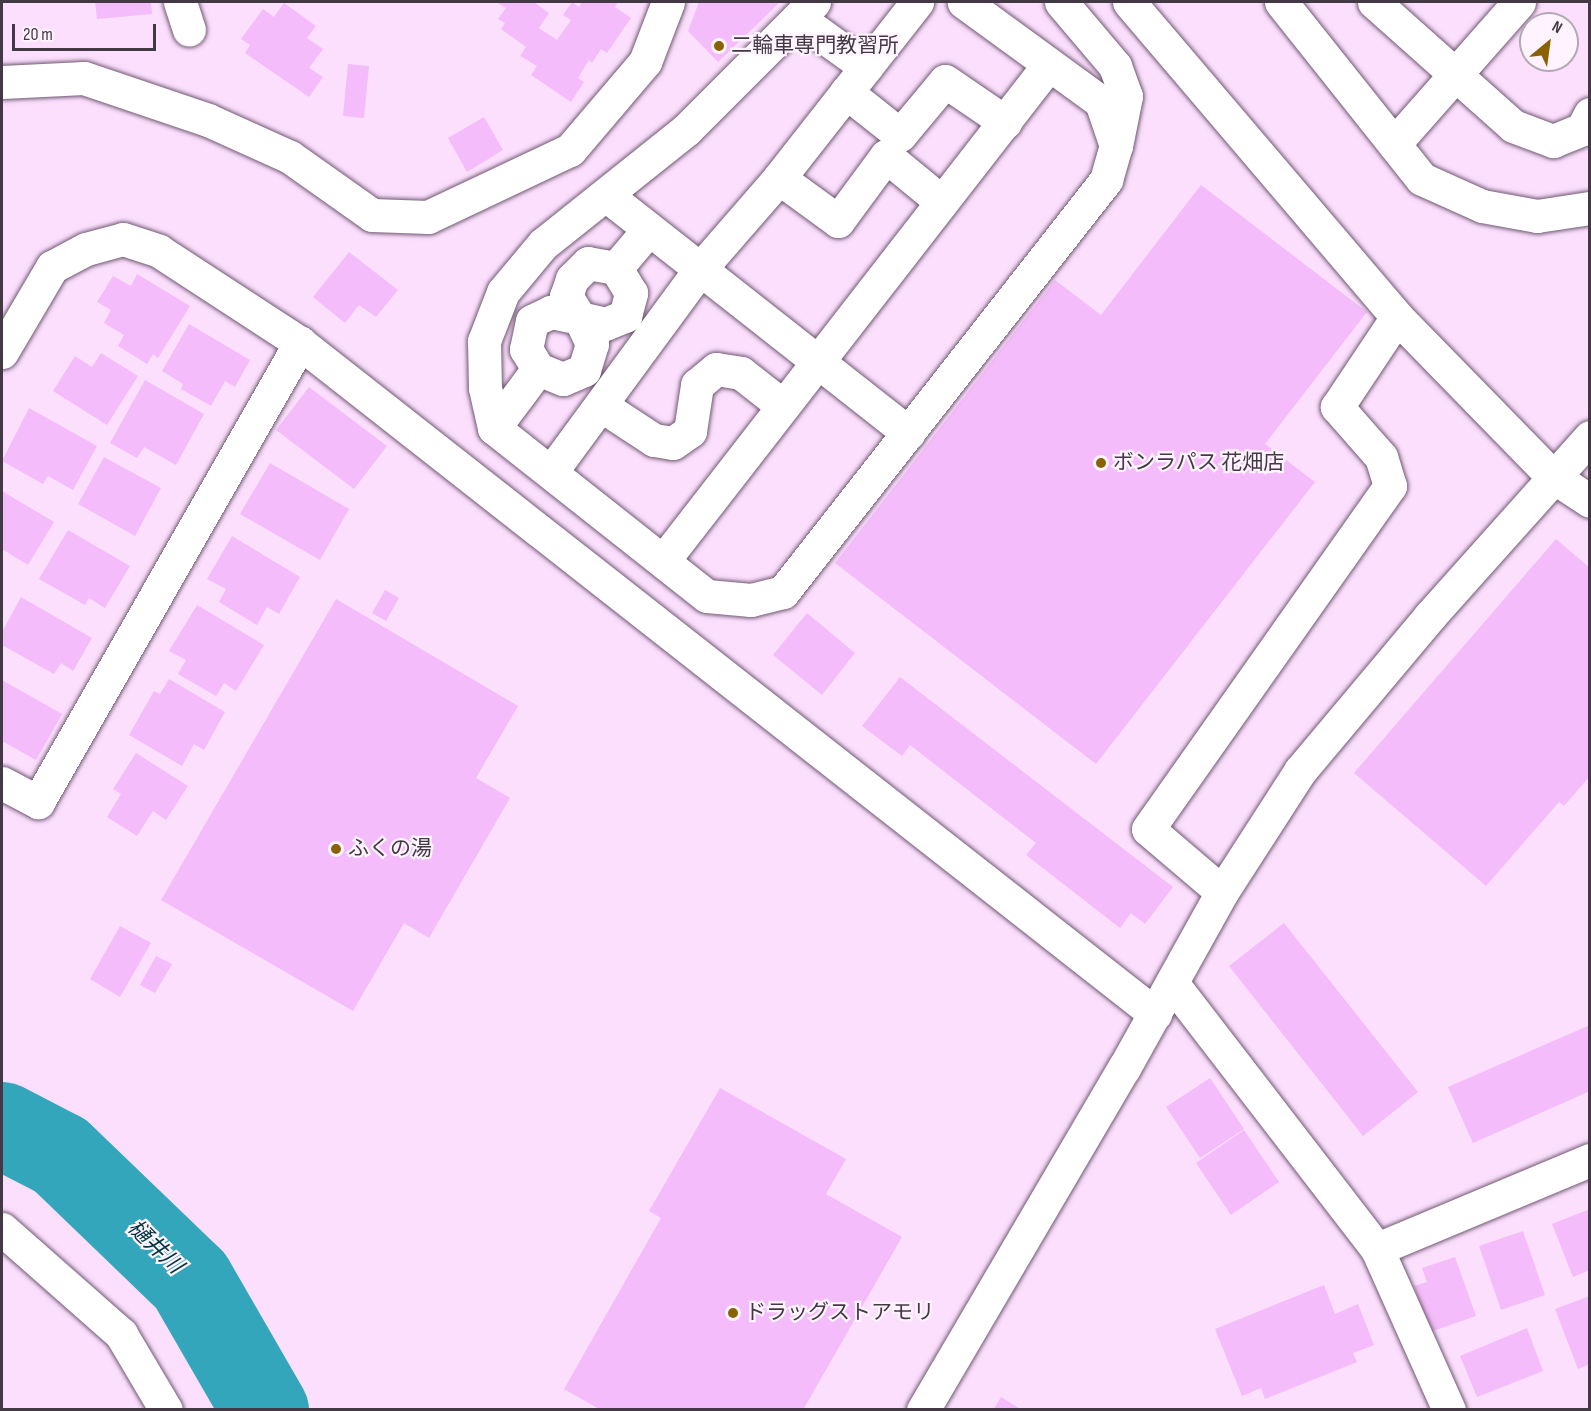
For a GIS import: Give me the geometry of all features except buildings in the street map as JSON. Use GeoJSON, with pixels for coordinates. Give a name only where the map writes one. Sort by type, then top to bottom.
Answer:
{"type":"FeatureCollection","features":[{"type":"Feature","properties":{"kind":"street"},"geometry":{"type":"LineString","coordinates":[[2,82],[84,78],[208,120],[290,157],[372,214],[428,217],[570,150],[645,62],[668,2]]}},
{"type":"Feature","properties":{"kind":"street"},"geometry":{"type":"LineString","coordinates":[[551,472],[602,406],[700,269],[779,178],[917,2]]}},
{"type":"Feature","properties":{"kind":"street"},"geometry":{"type":"LineString","coordinates":[[964,2],[1101,102],[1116,146]]}},
{"type":"Feature","properties":{"kind":"street"},"geometry":{"type":"LineString","coordinates":[[866,66],[806,10],[686,130],[543,243],[503,292],[484,341],[486,388],[494,428],[707,596],[751,600],[783,592],[1106,180],[1116,146],[1126,96],[1114,66],[1061,2]]}},
{"type":"Feature","properties":{"kind":"street"},"geometry":{"type":"LineString","coordinates":[[1129,2],[1397,317],[1552,476],[1590,501]]}},
{"type":"Feature","properties":{"kind":"street"},"geometry":{"type":"LineString","coordinates":[[1281,2],[1422,179],[1482,206],[1537,216],[1590,208]]}},
{"type":"Feature","properties":{"kind":"street"},"geometry":{"type":"LineString","coordinates":[[1374,2],[1512,126],[1553,141],[1582,129],[1590,114]]}},
{"type":"Feature","properties":{"kind":"street"},"geometry":{"type":"LineString","coordinates":[[1394,144],[1520,2]]}},
{"type":"Feature","properties":{"kind":"street"},"geometry":{"type":"LineString","coordinates":[[663,561],[1049,64]]}},
{"type":"Feature","properties":{"kind":"street"},"geometry":{"type":"LineString","coordinates":[[846,92],[900,135],[945,81],[1005,122]]}},
{"type":"Feature","properties":{"kind":"street"},"geometry":{"type":"LineString","coordinates":[[779,178],[838,221],[886,156],[942,202]]}},
{"type":"Feature","properties":{"kind":"street"},"geometry":{"type":"LineString","coordinates":[[606,195],[908,433]]}},
{"type":"Feature","properties":{"kind":"street"},"geometry":{"type":"LineString","coordinates":[[616,268],[649,229]]}},
{"type":"Feature","properties":{"kind":"street"},"geometry":{"type":"LineString","coordinates":[[2,352],[52,267],[86,249],[123,239],[159,251],[300,343],[1155,1014]]}},
{"type":"Feature","properties":{"kind":"street"},"geometry":{"type":"LineString","coordinates":[[616,268],[588,263],[572,279],[566,297],[580,318],[592,344],[584,370],[563,379],[538,369],[526,349],[532,321],[550,312],[580,318],[605,324],[625,316],[631,293],[616,268]]}},
{"type":"Feature","properties":{"kind":"street"},"geometry":{"type":"LineString","coordinates":[[1222,892],[1148,829],[1390,486],[1381,457],[1337,407],[1397,317]]}},
{"type":"Feature","properties":{"kind":"street"},"geometry":{"type":"LineString","coordinates":[[2,783],[38,802],[300,343]]}},
{"type":"Feature","properties":{"kind":"street"},"geometry":{"type":"LineString","coordinates":[[494,428],[538,369]]}},
{"type":"Feature","properties":{"kind":"street"},"geometry":{"type":"LineString","coordinates":[[602,406],[654,440],[673,443],[690,431],[697,385],[716,369],[741,373],[783,406]]}},
{"type":"Feature","properties":{"kind":"street"},"geometry":{"type":"LineString","coordinates":[[923,1410],[1155,1014],[1222,892],[1300,771],[1552,476],[1590,437]]}},
{"type":"Feature","properties":{"kind":"street"},"geometry":{"type":"LineString","coordinates":[[1172,983],[1377,1249],[1449,1410]]}},
{"type":"Feature","properties":{"kind":"street"},"geometry":{"type":"LineString","coordinates":[[1377,1249],[1590,1160]]}},
{"type":"Feature","properties":{"kind":"street"},"geometry":{"type":"LineString","coordinates":[[2,1229],[121,1334],[166,1410]]}},
{"type":"Feature","properties":{"kind":"waterway","name":"樋井川"},"geometry":{"type":"LineString","coordinates":[[2,1125],[60,1155],[190,1280],[265,1410]]}},
{"type":"Feature","properties":{"kind":"place","name":"二輪車専門教習所"},"geometry":{"type":"Point","coordinates":[719,46]}},
{"type":"Feature","properties":{"kind":"place","name":"ボンラパス 花畑店"},"geometry":{"type":"Point","coordinates":[1101,463]}},
{"type":"Feature","properties":{"kind":"place","name":"ふくの湯"},"geometry":{"type":"Point","coordinates":[336,849]}},
{"type":"Feature","properties":{"kind":"place","name":"ドラッグストアモリ"},"geometry":{"type":"Point","coordinates":[733,1313]}}]}
